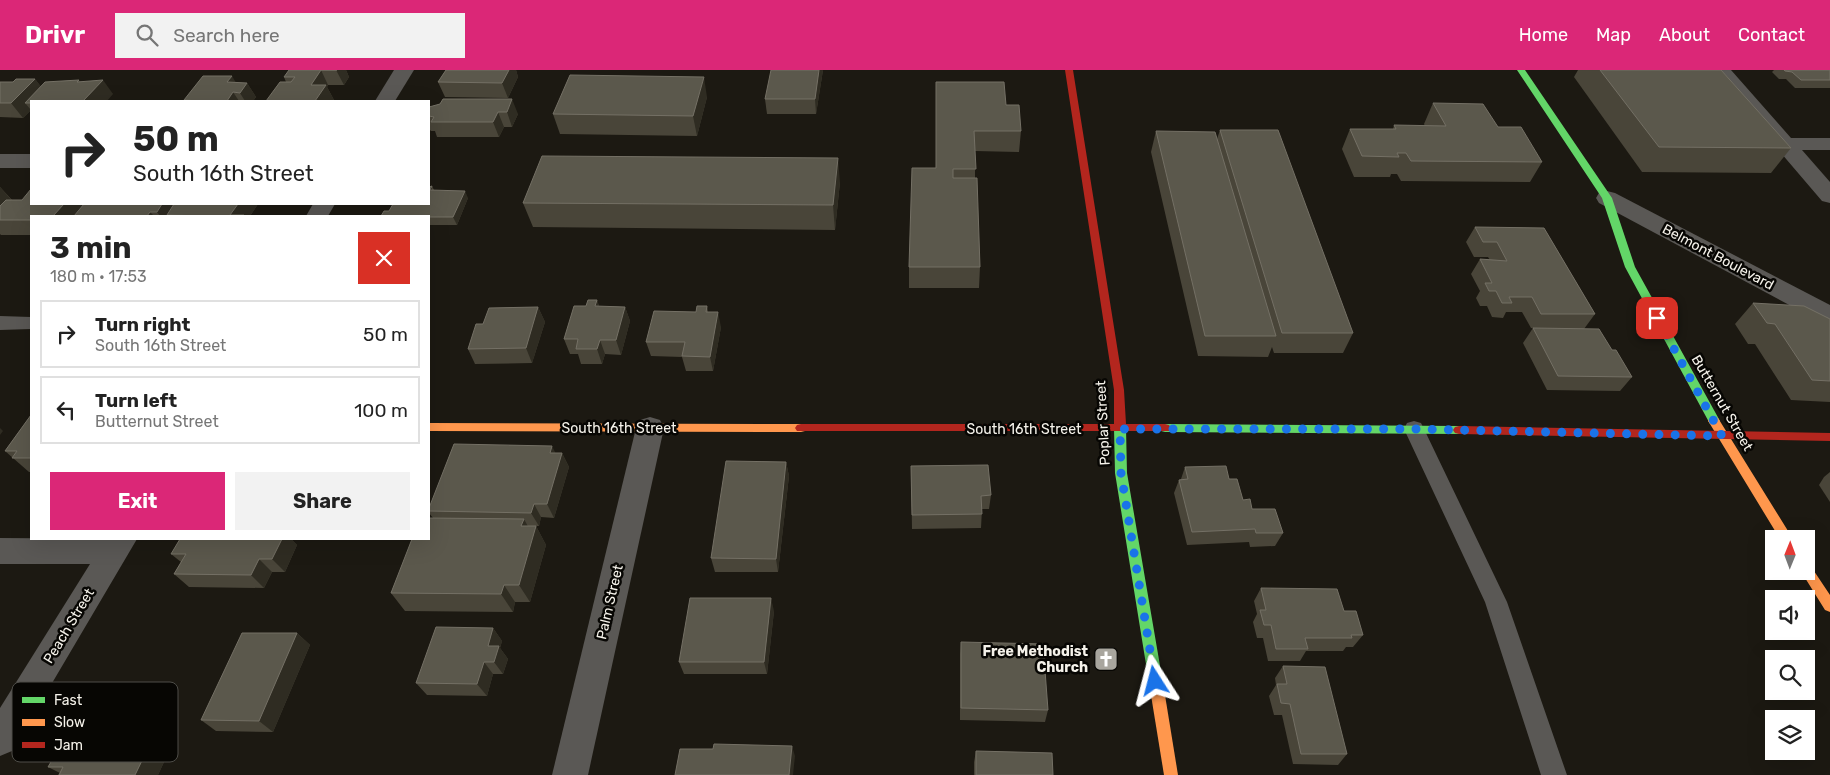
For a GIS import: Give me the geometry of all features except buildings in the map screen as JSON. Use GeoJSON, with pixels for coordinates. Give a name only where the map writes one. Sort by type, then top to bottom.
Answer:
{"type":"FeatureCollection","features":[{"type":"Feature","properties":{"kind":"street"},"geometry":{"type":"LineString","coordinates":[[387,100],[404,70]]}},
{"type":"Feature","properties":{"kind":"street","name":"Poplar Street"},"geometry":{"type":"LineString","coordinates":[[1069,70],[1119,390],[1121,473],[1171,775]]}},
{"type":"Feature","properties":{"kind":"street","name":"Butternut Street"},"geometry":{"type":"LineString","coordinates":[[1521,70],[1606,198],[1630,267],[1722,436],[1781,530]]}},
{"type":"Feature","properties":{"kind":"street"},"geometry":{"type":"LineString","coordinates":[[1720,70],[1830,196]]}},
{"type":"Feature","properties":{"kind":"street"},"geometry":{"type":"LineString","coordinates":[[1786,144],[1830,144]]}},
{"type":"Feature","properties":{"kind":"street"},"geometry":{"type":"LineString","coordinates":[[0,161],[30,161]]}},
{"type":"Feature","properties":{"kind":"street","name":"Belmont Boulevard"},"geometry":{"type":"LineString","coordinates":[[1606,198],[1830,316]]}},
{"type":"Feature","properties":{"kind":"street","name":"South 16th Street"},"geometry":{"type":"LineString","coordinates":[[430,427],[1414,429],[1830,437]]}},
{"type":"Feature","properties":{"kind":"street","name":"Palm Street"},"geometry":{"type":"LineString","coordinates":[[570,775],[650,428]]}},
{"type":"Feature","properties":{"kind":"street"},"geometry":{"type":"LineString","coordinates":[[0,550],[118,545]]}},
{"type":"Feature","properties":{"kind":"street","name":"Peach Street"},"geometry":{"type":"LineString","coordinates":[[35,682],[118,545]]}},
{"type":"Feature","properties":{"kind":"street"},"geometry":{"type":"LineString","coordinates":[[1813,580],[1830,606]]}},
{"type":"Feature","properties":{"kind":"street","name":"Peach Street"},"geometry":{"type":"LineString","coordinates":[[0,739],[12,719]]}},
{"type":"Feature","properties":{"kind":"lane"},"geometry":{"type":"LineString","coordinates":[[0,323],[30,323]]}},
{"type":"Feature","properties":{"kind":"lane"},"geometry":{"type":"LineString","coordinates":[[1414,429],[1496,602],[1554,775]]}},
{"type":"Feature","properties":{"kind":"traffic: fast"},"geometry":{"type":"LineString","coordinates":[[1521,70],[1607,198],[1630,267],[1714,421]]}},
{"type":"Feature","properties":{"kind":"traffic: fast"},"geometry":{"type":"LineString","coordinates":[[1120,428],[1121,473],[1157,689]]}},
{"type":"Feature","properties":{"kind":"traffic: fast"},"geometry":{"type":"LineString","coordinates":[[1165,428],[1459,430]]}},
{"type":"Feature","properties":{"kind":"traffic: slow"},"geometry":{"type":"LineString","coordinates":[[1714,421],[1781,530]]}},
{"type":"Feature","properties":{"kind":"traffic: slow"},"geometry":{"type":"LineString","coordinates":[[430,427],[801,428]]}},
{"type":"Feature","properties":{"kind":"traffic: slow"},"geometry":{"type":"LineString","coordinates":[[1813,580],[1830,606]]}},
{"type":"Feature","properties":{"kind":"traffic: slow"},"geometry":{"type":"LineString","coordinates":[[1157,689],[1171,775]]}},
{"type":"Feature","properties":{"kind":"traffic: jam"},"geometry":{"type":"LineString","coordinates":[[1069,70],[1119,390],[1120,428]]}},
{"type":"Feature","properties":{"kind":"traffic: jam"},"geometry":{"type":"LineString","coordinates":[[801,428],[1165,428]]}},
{"type":"Feature","properties":{"kind":"traffic: jam"},"geometry":{"type":"LineString","coordinates":[[1459,430],[1830,437]]}},
{"type":"Feature","properties":{"kind":"place","name":"Free Methodist Church"},"geometry":{"type":"Point","coordinates":[1106,659]}},
{"type":"Feature","properties":{"kind":"route"},"geometry":{"type":"LineString","coordinates":[[1155,681],[1121,473],[1120,429],[1414,429],[1722,436],[1657,318]]}}]}
